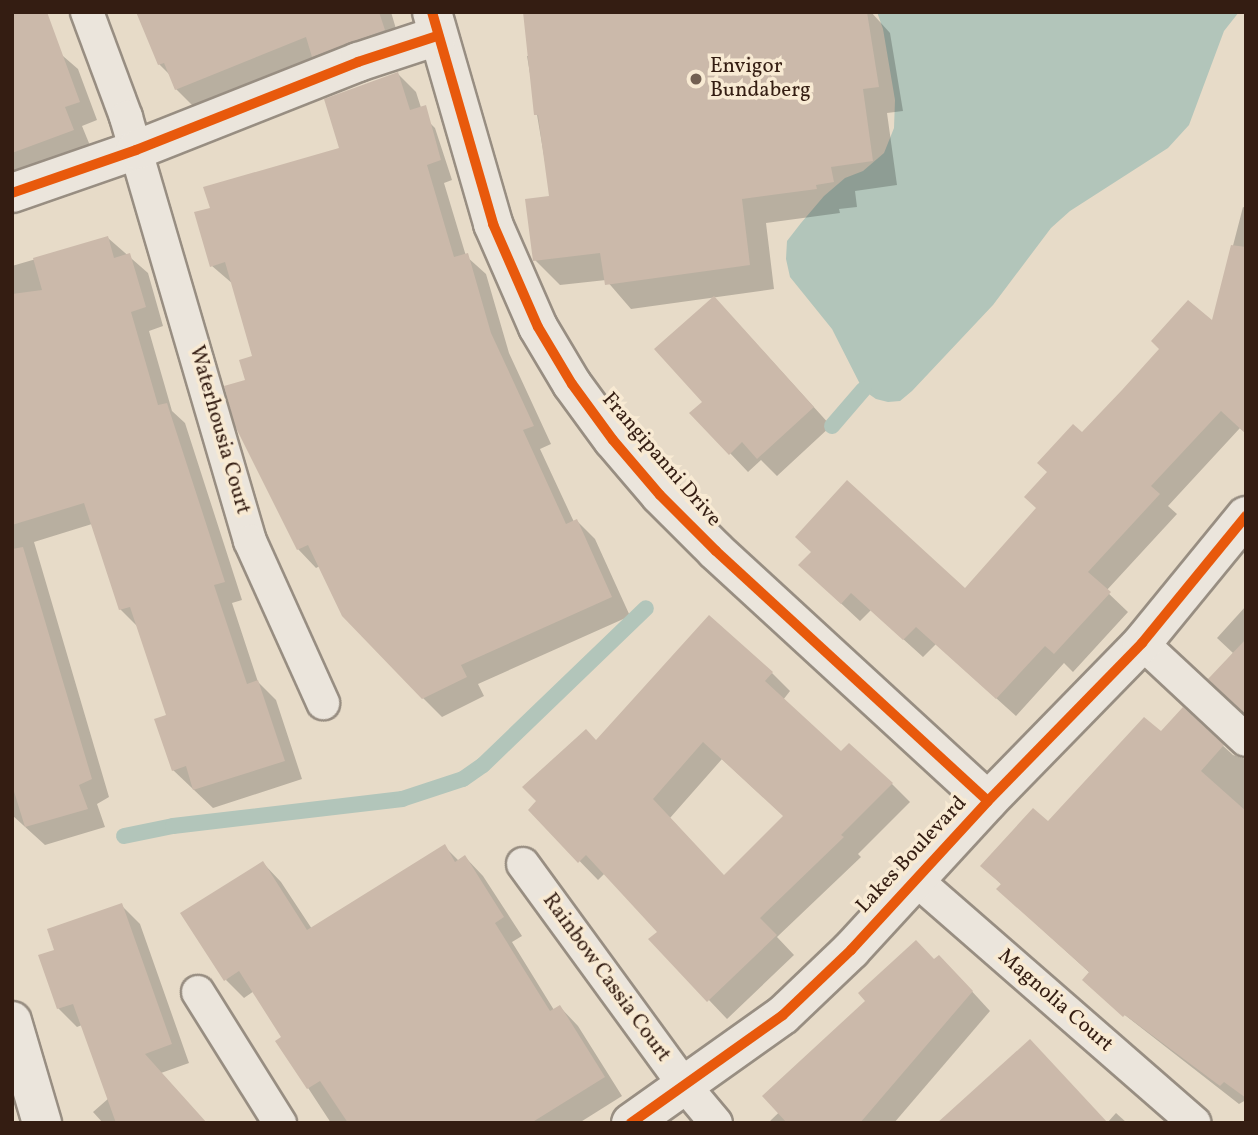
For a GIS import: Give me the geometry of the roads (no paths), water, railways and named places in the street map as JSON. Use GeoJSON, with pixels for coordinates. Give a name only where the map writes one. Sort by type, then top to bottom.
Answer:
{"type":"FeatureCollection","features":[{"type":"Feature","properties":{"kind":"street"},"geometry":{"type":"LineString","coordinates":[[12,193],[136,150],[345,67],[434,24]]}},
{"type":"Feature","properties":{"kind":"street","name":"Frangipanni Drive"},"geometry":{"type":"LineString","coordinates":[[434,24],[493,224],[538,327],[572,384],[613,440],[660,495],[716,551],[988,801]]}},
{"type":"Feature","properties":{"kind":"street","name":"Lakes Boulevard"},"geometry":{"type":"LineString","coordinates":[[631,1123],[783,1015],[851,950],[988,801],[1142,643],[1246,516]]}},
{"type":"Feature","properties":{"kind":"street"},"geometry":{"type":"LineString","coordinates":[[12,1021],[42,1123]]}},
{"type":"Feature","properties":{"kind":"lane","name":"Waterhousia Court"},"geometry":{"type":"LineString","coordinates":[[87,12],[136,150],[250,541],[323,703]]}},
{"type":"Feature","properties":{"kind":"lane"},"geometry":{"type":"LineString","coordinates":[[1142,643],[1246,740]]}},
{"type":"Feature","properties":{"kind":"lane","name":"Rainbow Cassia Court"},"geometry":{"type":"LineString","coordinates":[[523,864],[685,1086],[716,1123]]}},
{"type":"Feature","properties":{"kind":"lane","name":"Magnolia Court"},"geometry":{"type":"LineString","coordinates":[[915,879],[1195,1123]]}},
{"type":"Feature","properties":{"kind":"lane"},"geometry":{"type":"LineString","coordinates":[[198,992],[280,1123]]}},
{"type":"Feature","properties":{"kind":"waterway"},"geometry":{"type":"LineString","coordinates":[[832,426],[863,390]]}},
{"type":"Feature","properties":{"kind":"waterway"},"geometry":{"type":"LineString","coordinates":[[124,836],[173,826],[402,799],[463,779],[483,765],[646,608]]}},
{"type":"Feature","properties":{"kind":"place","name":"Envigor Bundaberg"},"geometry":{"type":"Point","coordinates":[696,79]}}]}
